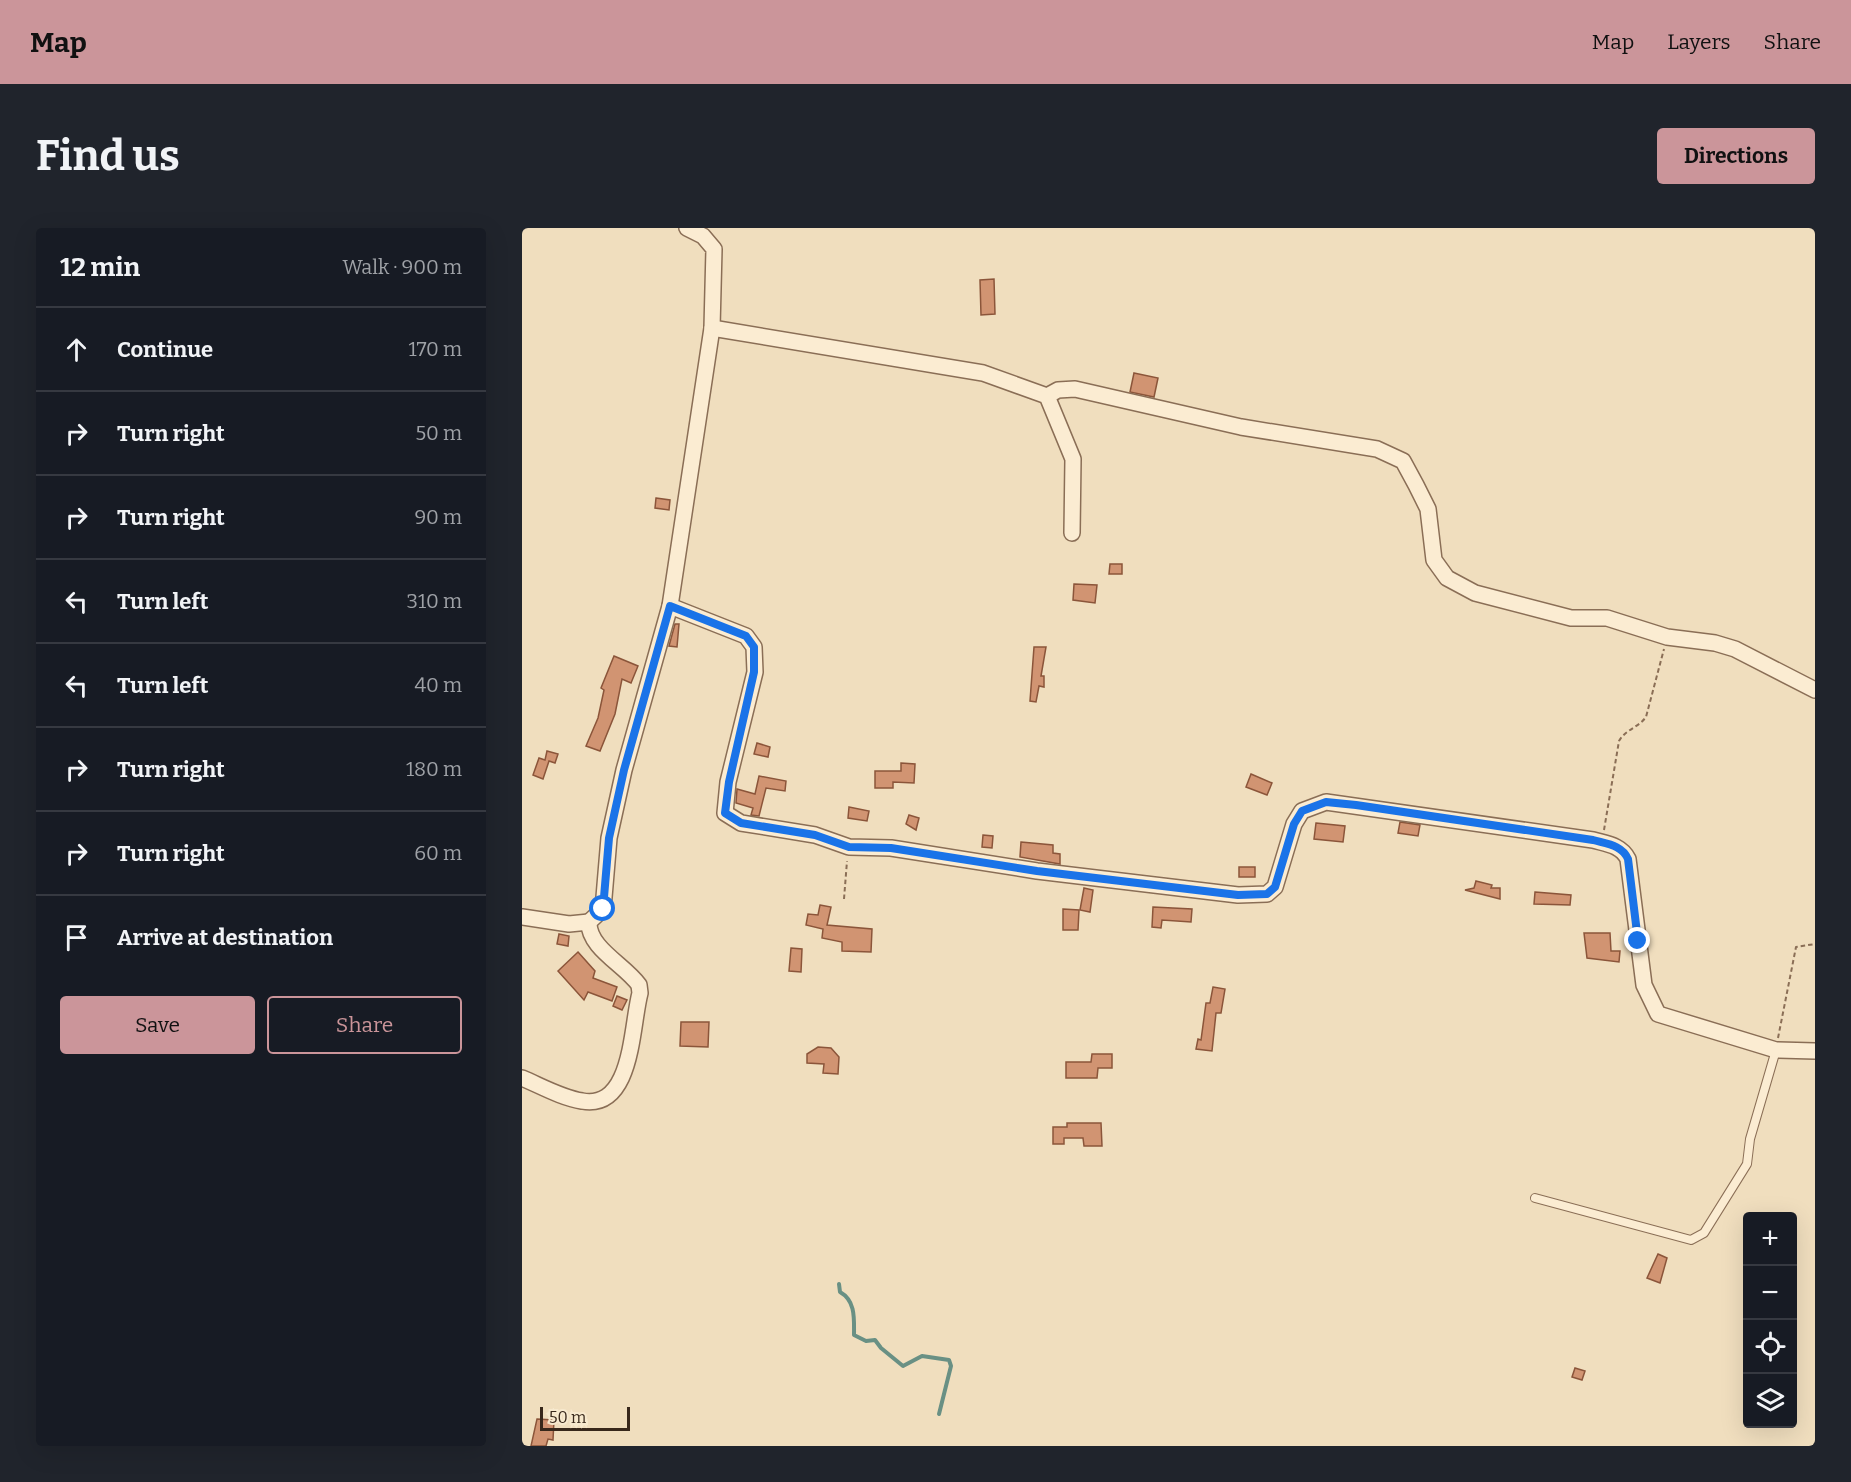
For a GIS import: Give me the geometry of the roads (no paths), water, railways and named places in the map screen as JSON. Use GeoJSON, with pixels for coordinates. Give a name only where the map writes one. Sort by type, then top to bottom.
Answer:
{"type":"FeatureCollection","features":[{"type":"Feature","properties":{"kind":"street"},"geometry":{"type":"LineString","coordinates":[[522,917],[569,924],[589,922],[603,909],[609,838],[624,770],[670,606],[712,328],[714,249],[703,236],[687,228]]}},
{"type":"Feature","properties":{"kind":"street"},"geometry":{"type":"LineString","coordinates":[[712,328],[983,374],[1047,396],[1058,390],[1075,389],[1241,428],[1377,448],[1403,461],[1416,485],[1428,509],[1434,560],[1447,578],[1475,592],[1571,618],[1607,618],[1667,637],[1715,643],[1735,649],[1815,690]]}},
{"type":"Feature","properties":{"kind":"street"},"geometry":{"type":"LineString","coordinates":[[1047,396],[1073,459],[1072,533]]}},
{"type":"Feature","properties":{"kind":"street"},"geometry":{"type":"LineString","coordinates":[[670,606],[746,636],[754,647],[754,672],[729,782],[725,813],[741,823],[815,835],[849,847],[891,848],[975,862],[1238,895],[1267,894],[1275,887],[1294,824],[1302,811],[1326,802],[1602,842],[1624,851],[1628,859],[1644,985],[1658,1014],[1776,1050],[1815,1051]]}},
{"type":"Feature","properties":{"kind":"street"},"geometry":{"type":"LineString","coordinates":[[522,1078],[581,1101],[595,1102],[605,1099],[615,1091],[624,1077],[640,993],[639,985],[596,941],[589,929],[589,922]]}},
{"type":"Feature","properties":{"kind":"lane"},"geometry":{"type":"LineString","coordinates":[[1536,1198],[1691,1240],[1704,1233],[1747,1164],[1750,1140],[1776,1050]]}},
{"type":"Feature","properties":{"kind":"waterway"},"geometry":{"type":"LineString","coordinates":[[839,1284],[840,1292],[851,1305],[854,1335],[866,1341],[875,1340],[903,1366],[922,1356],[949,1360],[951,1366],[939,1414]]}}]}
